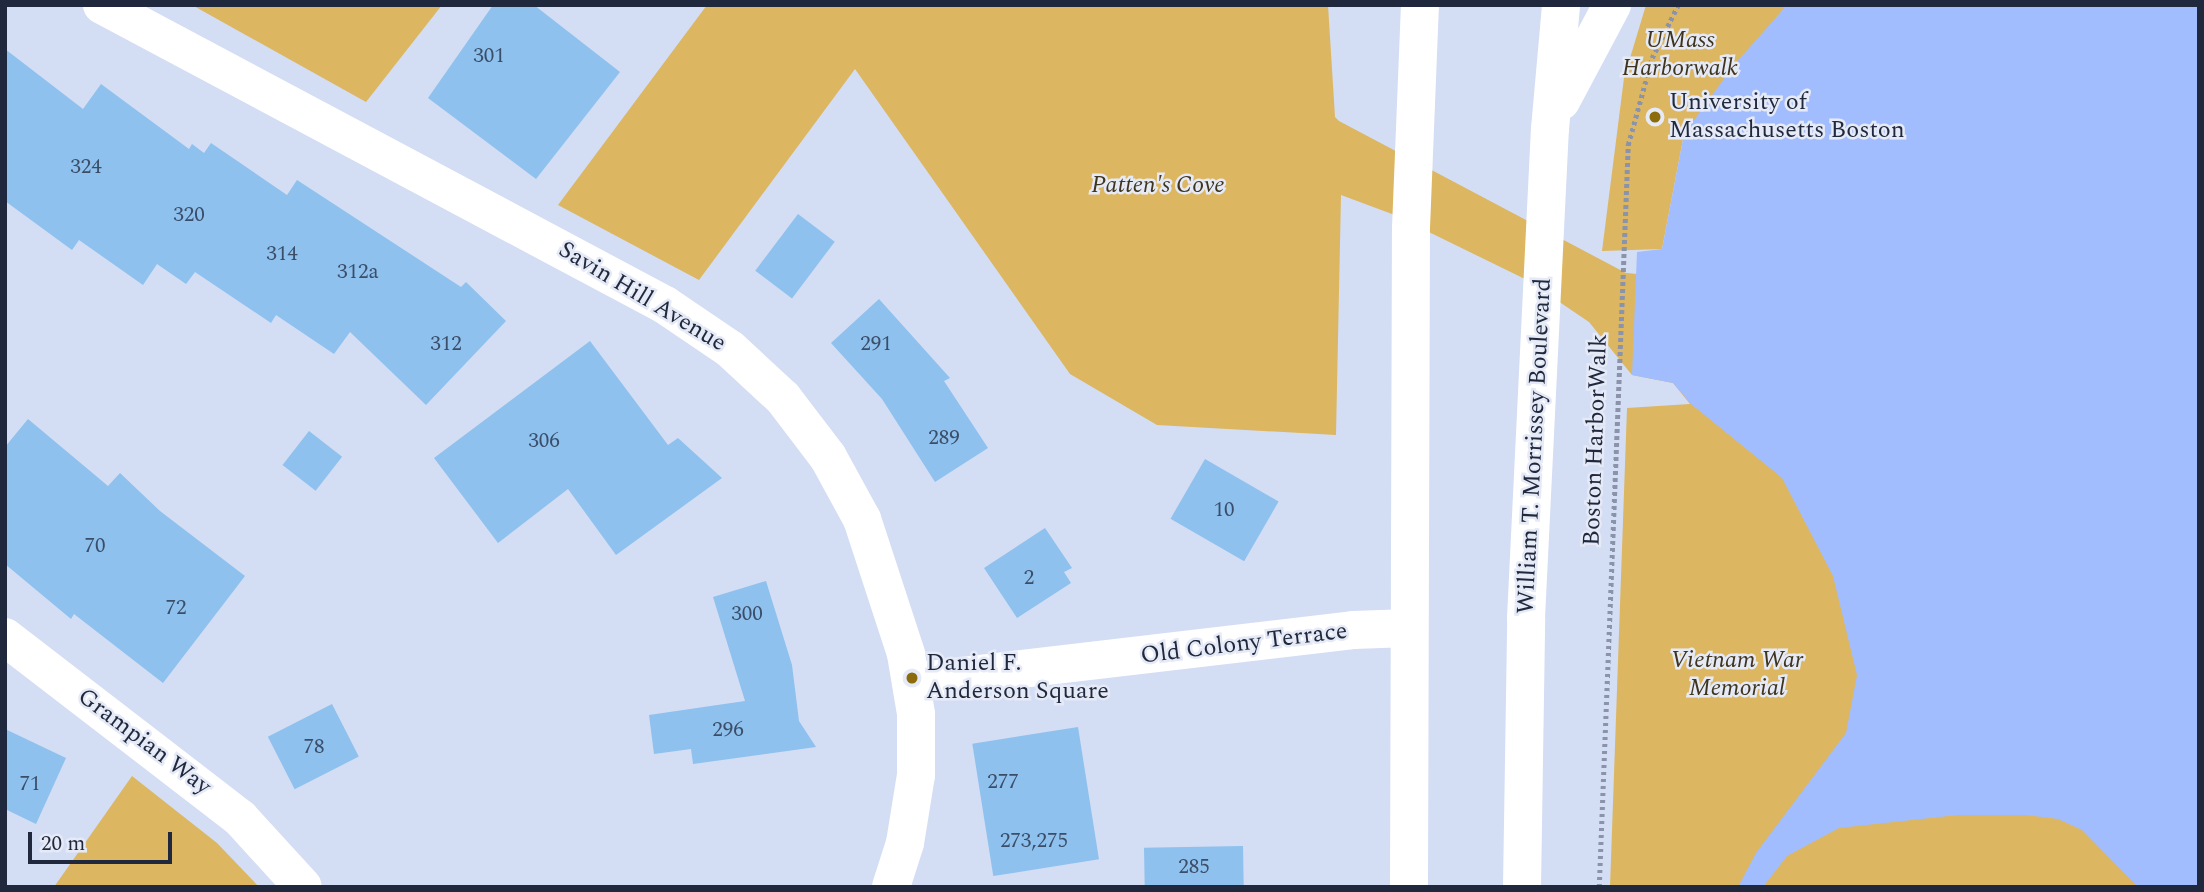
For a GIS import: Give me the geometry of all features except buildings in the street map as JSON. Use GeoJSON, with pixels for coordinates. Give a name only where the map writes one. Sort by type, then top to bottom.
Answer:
{"type":"FeatureCollection","features":[{"type":"Feature","properties":{"kind":"street","name":"Savin Hill Avenue"},"geometry":{"type":"LineString","coordinates":[[102,5],[630,285],[700,326],[740,356],[783,398],[847,488],[888,589],[911,682],[916,714],[916,775],[905,843],[891,887]]}},
{"type":"Feature","properties":{"kind":"street"},"geometry":{"type":"LineString","coordinates":[[1409,887],[1411,228],[1420,5]]}},
{"type":"Feature","properties":{"kind":"street","name":"William T. Morrissey Boulevard"},"geometry":{"type":"LineString","coordinates":[[1522,887],[1526,618],[1550,129],[1562,5]]}},
{"type":"Feature","properties":{"kind":"street"},"geometry":{"type":"LineString","coordinates":[[1550,129],[1574,71],[1612,5]]}},
{"type":"Feature","properties":{"kind":"street","name":"Old Colony Terrace"},"geometry":{"type":"LineString","coordinates":[[911,682],[1343,631],[1409,628]]}},
{"type":"Feature","properties":{"kind":"street","name":"Grampian Way"},"geometry":{"type":"LineString","coordinates":[[5,637],[240,817],[303,887]]}},
{"type":"Feature","properties":{"kind":"path","name":"Boston HarborWalk"},"geometry":{"type":"LineString","coordinates":[[1599,887],[1614,404],[1623,218],[1635,110],[1665,26],[1678,5]]}},
{"type":"Feature","properties":{"kind":"green space"},"geometry":{"type":"Polygon","coordinates":[[[192,5],[442,5],[366,102],[192,5]]]}},
{"type":"Feature","properties":{"kind":"green space"},"geometry":{"type":"Polygon","coordinates":[[[707,5],[1328,5],[1335,117],[1339,121],[1626,273],[1661,276],[2199,5],[2199,887],[1610,887],[1627,408],[1690,404],[1673,383],[1632,375],[1589,322],[1527,280],[1392,214],[1341,195],[1336,435],[1157,425],[1070,374],[855,69],[699,280],[558,205],[707,5]]]}},
{"type":"Feature","properties":{"kind":"green space","name":"UMass Harborwalk"},"geometry":{"type":"Polygon","coordinates":[[[1646,5],[1787,5],[1684,134],[1662,249],[1602,251],[1624,78],[1646,5]]]}},
{"type":"Feature","properties":{"kind":"green space"},"geometry":{"type":"Polygon","coordinates":[[[132,776],[217,843],[259,887],[54,887],[132,776]]]}},
{"type":"Feature","properties":{"kind":"water"},"geometry":{"type":"Polygon","coordinates":[[[1787,5],[2199,5],[2199,887],[2138,887],[2082,830],[2058,819],[2025,815],[1958,815],[1839,828],[1787,856],[1763,887],[1738,887],[1756,853],[1846,733],[1857,675],[1833,576],[1782,478],[1691,404],[1673,383],[1632,375],[1637,252],[1662,249],[1684,134],[1734,65],[1787,5]]]}},
{"type":"Feature","properties":{"kind":"place","name":"University of Massachusetts Boston"},"geometry":{"type":"Point","coordinates":[1655,117]}},
{"type":"Feature","properties":{"kind":"place","name":"Daniel F. Anderson Square"},"geometry":{"type":"Point","coordinates":[912,678]}},
{"type":"Feature","properties":{"kind":"park label","name":"Patten's Cove"},"geometry":{"type":"Point","coordinates":[1158,186]}},
{"type":"Feature","properties":{"kind":"park label","name":"Vietnam War Memorial"},"geometry":{"type":"Point","coordinates":[1737,675]}}]}
